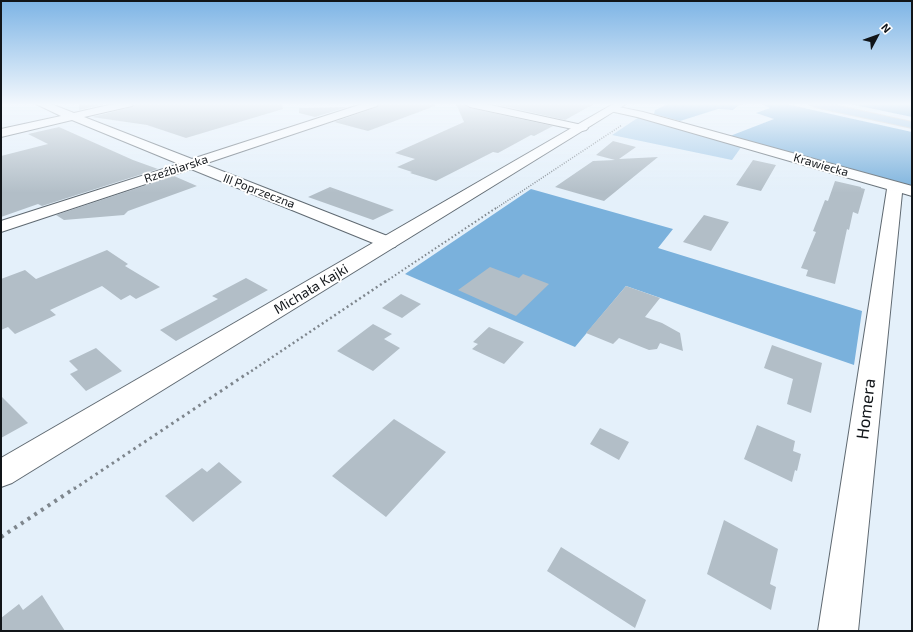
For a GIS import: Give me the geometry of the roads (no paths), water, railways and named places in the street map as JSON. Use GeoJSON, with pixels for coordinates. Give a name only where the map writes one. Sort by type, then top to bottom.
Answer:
{"type":"FeatureCollection","features":[{"type":"Feature","properties":{"kind":"street","name":"III Poprzeczna"},"geometry":{"type":"LineString","coordinates":[[115,133],[389,243]]}},
{"type":"Feature","properties":{"kind":"street","name":"Rzeźbiarska"},"geometry":{"type":"LineString","coordinates":[[1,227],[283,133]]}},
{"type":"Feature","properties":{"kind":"street","name":"Michała Kajki"},"geometry":{"type":"LineString","coordinates":[[1,474],[573,133]]}},
{"type":"Feature","properties":{"kind":"street","name":"Krawiecka"},"geometry":{"type":"LineString","coordinates":[[708,133],[903,189]]}},
{"type":"Feature","properties":{"kind":"street","name":"Homera"},"geometry":{"type":"LineString","coordinates":[[838,631],[903,189]]}}]}
